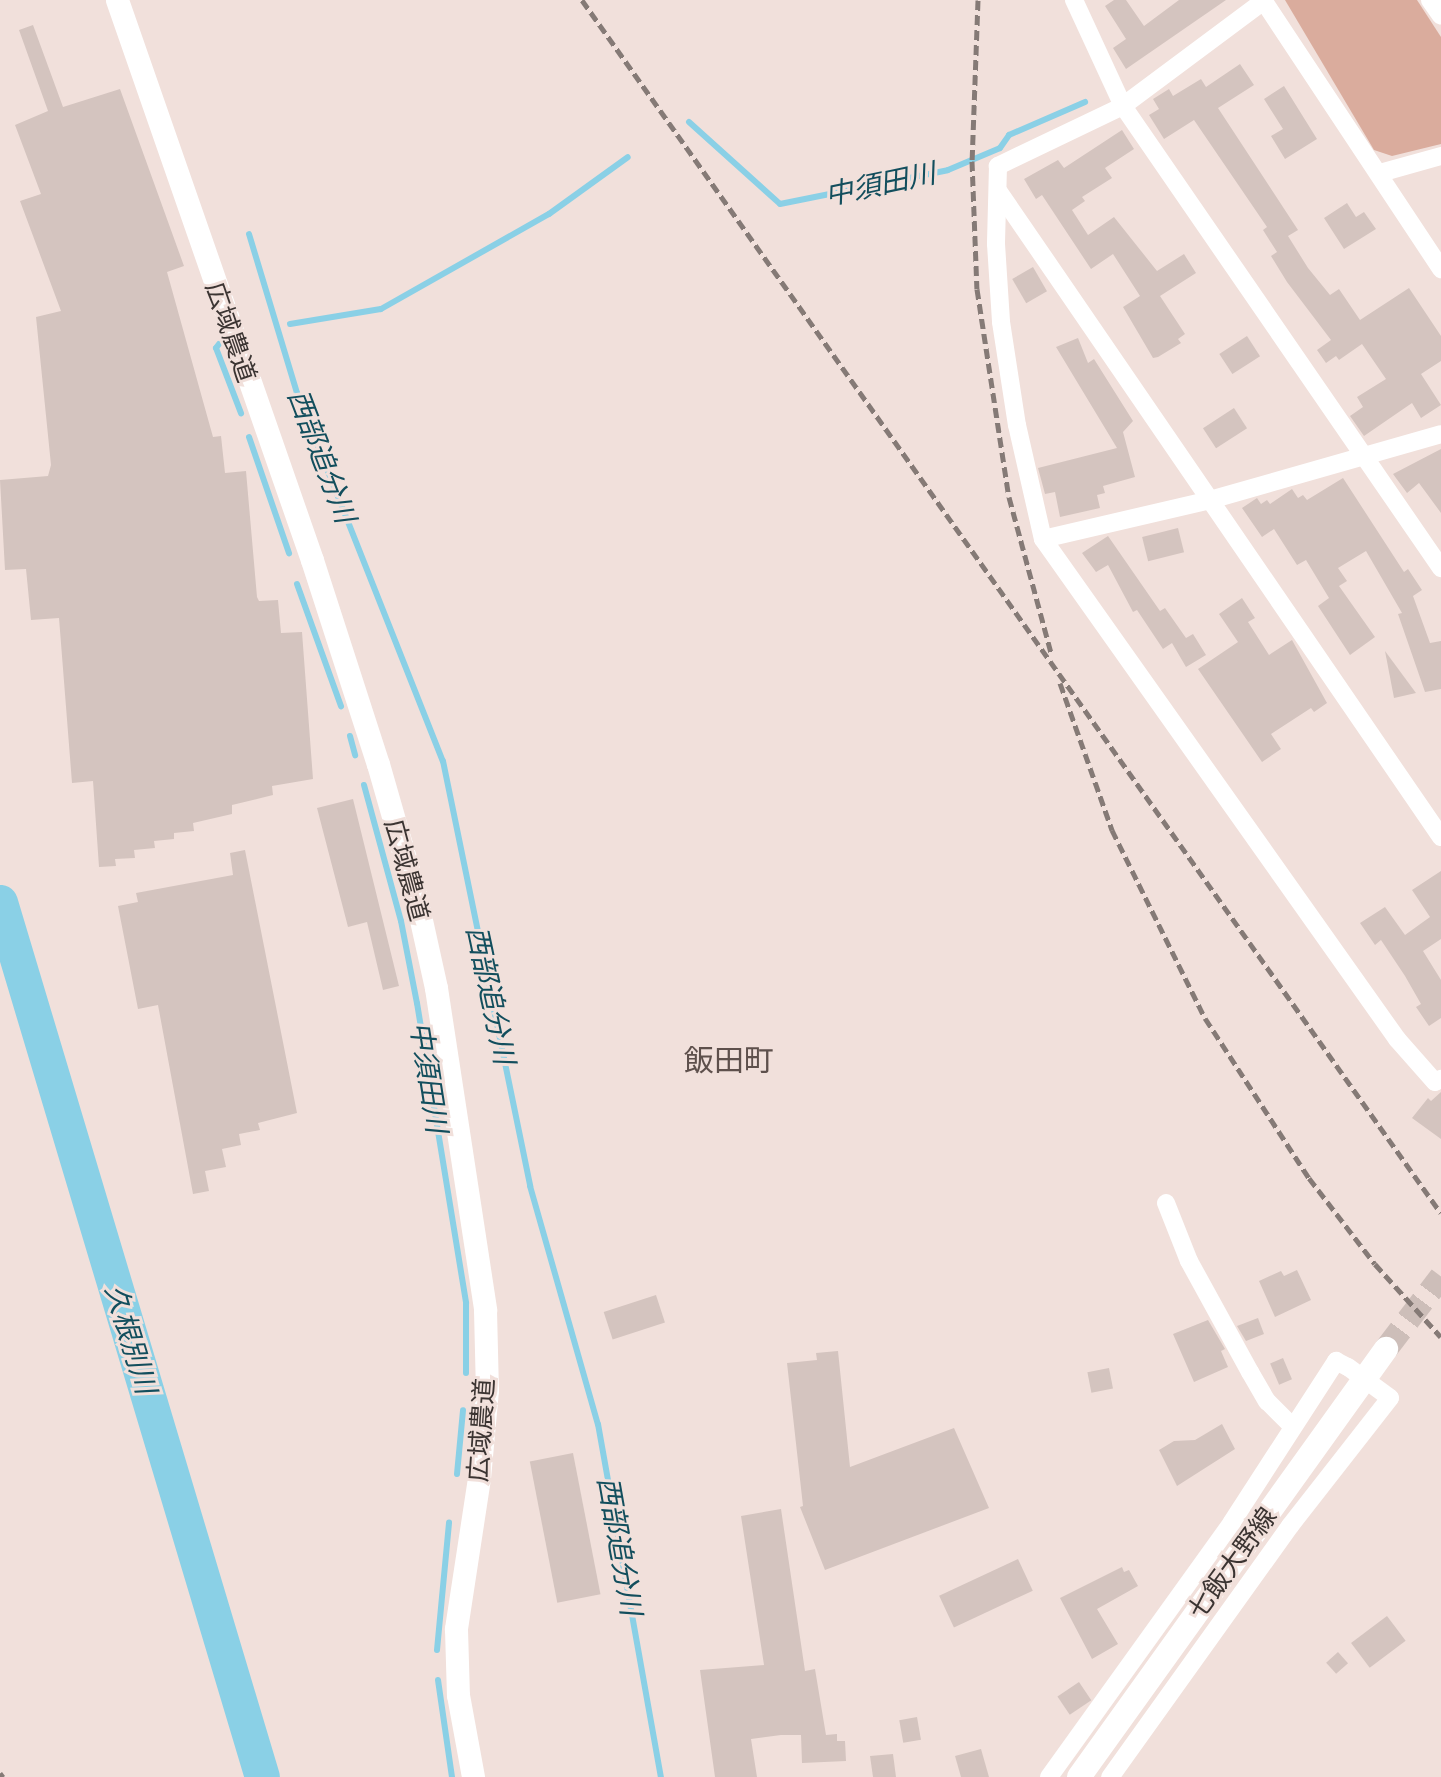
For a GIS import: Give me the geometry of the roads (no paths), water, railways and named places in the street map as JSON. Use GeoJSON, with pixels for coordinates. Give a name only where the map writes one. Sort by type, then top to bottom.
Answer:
{"type":"FeatureCollection","features":[{"type":"Feature","properties":{"kind":"main road","name":"七飯大野線"},"geometry":{"type":"LineString","coordinates":[[1079,1777],[1386,1349]]}},
{"type":"Feature","properties":{"kind":"street","name":"広域農道"},"geometry":{"type":"LineString","coordinates":[[117,0],[366,726],[415,893],[436,988],[485,1310],[487,1390],[480,1466],[456,1629],[458,1695],[473,1777]]}},
{"type":"Feature","properties":{"kind":"street"},"geometry":{"type":"LineString","coordinates":[[1074,0],[1124,106],[1441,568]]}},
{"type":"Feature","properties":{"kind":"street"},"geometry":{"type":"LineString","coordinates":[[1441,269],[1264,0],[1124,106],[998,166],[996,244],[1001,322],[1027,478],[1043,539],[1397,1039],[1435,1082],[1441,1079]]}},
{"type":"Feature","properties":{"kind":"street"},"geometry":{"type":"LineString","coordinates":[[1430,0],[1441,16]]}},
{"type":"Feature","properties":{"kind":"street"},"geometry":{"type":"LineString","coordinates":[[1380,173],[1441,156]]}},
{"type":"Feature","properties":{"kind":"street"},"geometry":{"type":"LineString","coordinates":[[999,192],[1441,837]]}},
{"type":"Feature","properties":{"kind":"street"},"geometry":{"type":"LineString","coordinates":[[1043,539],[1210,500],[1441,434]]}},
{"type":"Feature","properties":{"kind":"street"},"geometry":{"type":"LineString","coordinates":[[1166,1203],[1189,1261],[1250,1371],[1268,1401],[1292,1426]]}},
{"type":"Feature","properties":{"kind":"street"},"geometry":{"type":"LineString","coordinates":[[1049,1777],[1232,1522],[1336,1361],[1348,1367],[1390,1398],[1290,1526],[1110,1777]]}},
{"type":"Feature","properties":{"kind":"waterway","name":"中須田川"},"geometry":{"type":"LineString","coordinates":[[689,122],[780,204],[948,170],[1000,148],[1009,135],[1085,102]]}},
{"type":"Feature","properties":{"kind":"waterway","name":"中須田川"},"geometry":{"type":"LineString","coordinates":[[290,324],[381,309],[549,214],[628,157]]}},
{"type":"Feature","properties":{"kind":"waterway","name":"西部追分川"},"geometry":{"type":"LineString","coordinates":[[249,234],[297,393],[443,761],[530,1186],[598,1424],[661,1777]]}},
{"type":"Feature","properties":{"kind":"waterway","name":"中須田川"},"geometry":{"type":"LineString","coordinates":[[219,344],[216,348],[241,413]]}},
{"type":"Feature","properties":{"kind":"waterway","name":"中須田川"},"geometry":{"type":"LineString","coordinates":[[249,437],[289,553]]}},
{"type":"Feature","properties":{"kind":"waterway","name":"中須田川"},"geometry":{"type":"LineString","coordinates":[[297,584],[341,706]]}},
{"type":"Feature","properties":{"kind":"waterway","name":"中須田川"},"geometry":{"type":"LineString","coordinates":[[350,736],[355,755]]}},
{"type":"Feature","properties":{"kind":"waterway","name":"中須田川"},"geometry":{"type":"LineString","coordinates":[[364,785],[401,921],[417,1003],[466,1303],[466,1373]]}},
{"type":"Feature","properties":{"kind":"waterway","name":"久根別川"},"geometry":{"type":"LineString","coordinates":[[0,902],[262,1777]]}},
{"type":"Feature","properties":{"kind":"waterway","name":"中須田川"},"geometry":{"type":"LineString","coordinates":[[457,1474],[463,1410]]}},
{"type":"Feature","properties":{"kind":"waterway","name":"中須田川"},"geometry":{"type":"LineString","coordinates":[[437,1650],[449,1523]]}},
{"type":"Feature","properties":{"kind":"waterway","name":"中須田川"},"geometry":{"type":"LineString","coordinates":[[438,1680],[452,1777]]}},
{"type":"Feature","properties":{"kind":"tunnel"},"geometry":{"type":"LineString","coordinates":[[1386,1349],[1441,1277]]}},
{"type":"Feature","properties":{"kind":"railway"},"geometry":{"type":"LineString","coordinates":[[582,0],[1441,1213]]}},
{"type":"Feature","properties":{"kind":"railway"},"geometry":{"type":"LineString","coordinates":[[978,0],[972,161],[977,289],[1009,497],[1051,653]]}},
{"type":"Feature","properties":{"kind":"railway"},"geometry":{"type":"LineString","coordinates":[[1060,683],[1112,830],[1205,1018],[1309,1178],[1375,1264],[1441,1337]]}},
{"type":"Feature","properties":{"kind":"railway"},"geometry":{"type":"LineString","coordinates":[[0,1773],[3,1777]]}},
{"type":"Feature","properties":{"kind":"district","name":"飯田町"},"geometry":{"type":"Point","coordinates":[729,1060]}}]}
